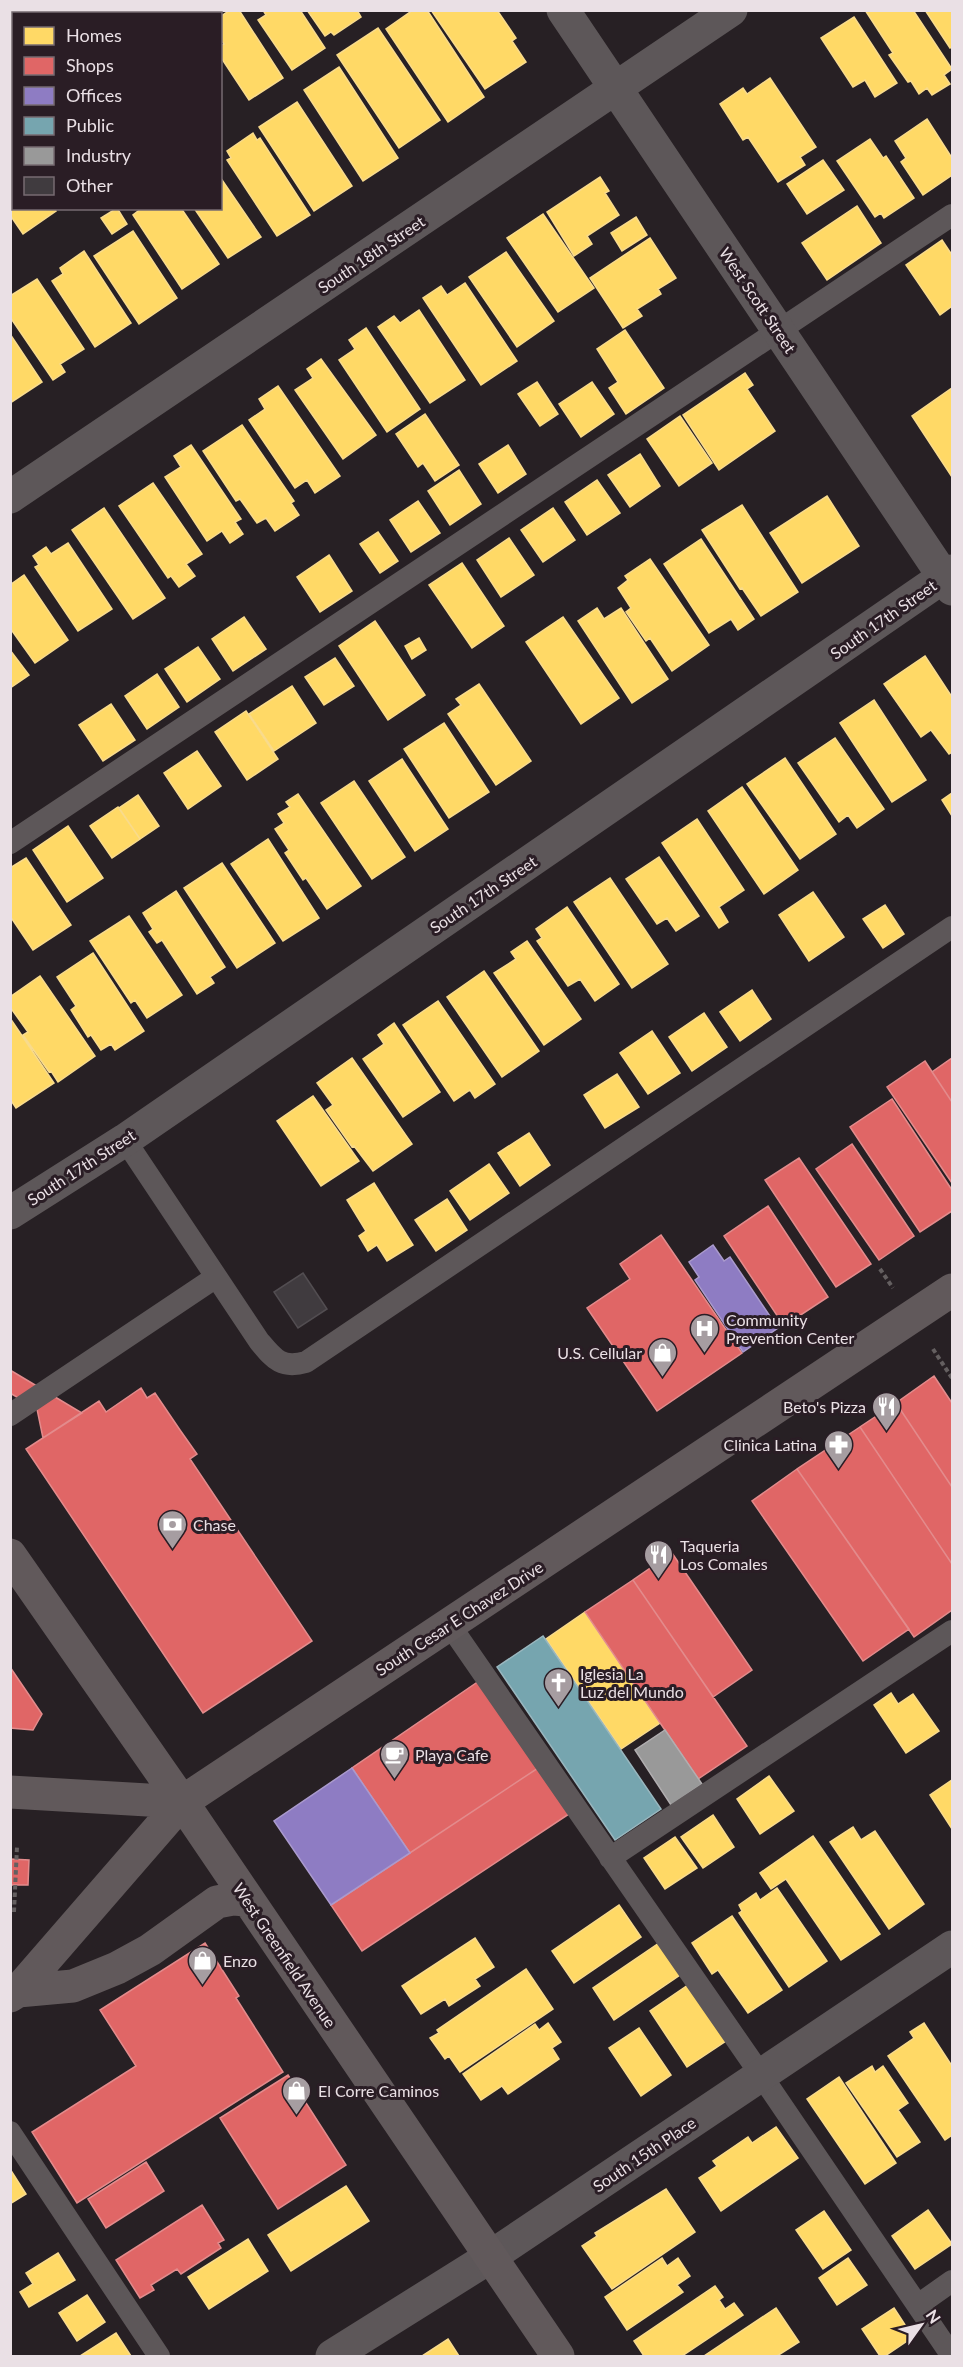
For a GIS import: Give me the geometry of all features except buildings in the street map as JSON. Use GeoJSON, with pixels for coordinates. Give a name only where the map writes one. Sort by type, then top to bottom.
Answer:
{"type":"FeatureCollection","features":[{"type":"Feature","properties":{"kind":"main road","name":"South Cesar E Chavez Drive"},"geometry":{"type":"LineString","coordinates":[[14,1994],[182,1802],[952,1290]]}},
{"type":"Feature","properties":{"kind":"main road","name":"West Greenfield Avenue"},"geometry":{"type":"LineString","coordinates":[[10,1555],[182,1802],[558,2356]]}},
{"type":"Feature","properties":{"kind":"main road"},"geometry":{"type":"LineString","coordinates":[[10,1792],[182,1802]]}},
{"type":"Feature","properties":{"kind":"main road"},"geometry":{"type":"LineString","coordinates":[[14,1994],[72,1986],[117,1968],[150,1950],[217,1902],[233,1899],[247,1900]]}},
{"type":"Feature","properties":{"kind":"street","name":"West Scott Street"},"geometry":{"type":"LineString","coordinates":[[563,10],[950,579]]}},
{"type":"Feature","properties":{"kind":"street","name":"South 18th Street"},"geometry":{"type":"LineString","coordinates":[[10,496],[731,10]]}},
{"type":"Feature","properties":{"kind":"street","name":"South 17th Street"},"geometry":{"type":"LineString","coordinates":[[10,1213],[125,1140],[950,579]]}},
{"type":"Feature","properties":{"kind":"street","name":"South 15th Place"},"geometry":{"type":"LineString","coordinates":[[332,2356],[490,2257],[952,1947]]}},
{"type":"Feature","properties":{"kind":"lane"},"geometry":{"type":"LineString","coordinates":[[10,843],[952,215]]}},
{"type":"Feature","properties":{"kind":"lane"},"geometry":{"type":"LineString","coordinates":[[125,1140],[216,1277],[275,1360],[293,1365],[306,1362],[952,927]]}},
{"type":"Feature","properties":{"kind":"lane"},"geometry":{"type":"LineString","coordinates":[[10,1415],[216,1277]]}},
{"type":"Feature","properties":{"kind":"lane"},"geometry":{"type":"LineString","coordinates":[[449,1624],[952,2356]]}},
{"type":"Feature","properties":{"kind":"lane"},"geometry":{"type":"LineString","coordinates":[[610,1858],[952,1631]]}},
{"type":"Feature","properties":{"kind":"lane"},"geometry":{"type":"LineString","coordinates":[[10,2132],[159,2356]]}},
{"type":"Feature","properties":{"kind":"lane"},"geometry":{"type":"LineString","coordinates":[[918,2305],[952,2282]]}},
{"type":"Feature","properties":{"kind":"path"},"geometry":{"type":"LineString","coordinates":[[880,1269],[893,1288]]}},
{"type":"Feature","properties":{"kind":"path"},"geometry":{"type":"LineString","coordinates":[[933,1349],[952,1378]]}},
{"type":"Feature","properties":{"kind":"path"},"geometry":{"type":"LineString","coordinates":[[14,1912],[17,1847]]}},
{"type":"Feature","properties":{"kind":"place","name":"Community Prevention Center"},"geometry":{"type":"Point","coordinates":[705,1354]}},
{"type":"Feature","properties":{"kind":"place","name":"U.S. Cellular"},"geometry":{"type":"Point","coordinates":[663,1378]}},
{"type":"Feature","properties":{"kind":"place","name":"Beto's Pizza"},"geometry":{"type":"Point","coordinates":[887,1432]}},
{"type":"Feature","properties":{"kind":"place","name":"Clinica Latina"},"geometry":{"type":"Point","coordinates":[838,1470]}},
{"type":"Feature","properties":{"kind":"place","name":"Chase"},"geometry":{"type":"Point","coordinates":[172,1550]}},
{"type":"Feature","properties":{"kind":"place","name":"Taqueria Los Comales"},"geometry":{"type":"Point","coordinates":[659,1580]}},
{"type":"Feature","properties":{"kind":"place","name":"Iglesia La Luz del Mundo"},"geometry":{"type":"Point","coordinates":[559,1708]}},
{"type":"Feature","properties":{"kind":"place","name":"Playa Cafe"},"geometry":{"type":"Point","coordinates":[394,1780]}},
{"type":"Feature","properties":{"kind":"place","name":"Enzo"},"geometry":{"type":"Point","coordinates":[202,1986]}},
{"type":"Feature","properties":{"kind":"place","name":"El Corre Caminos"},"geometry":{"type":"Point","coordinates":[297,2116]}}]}
